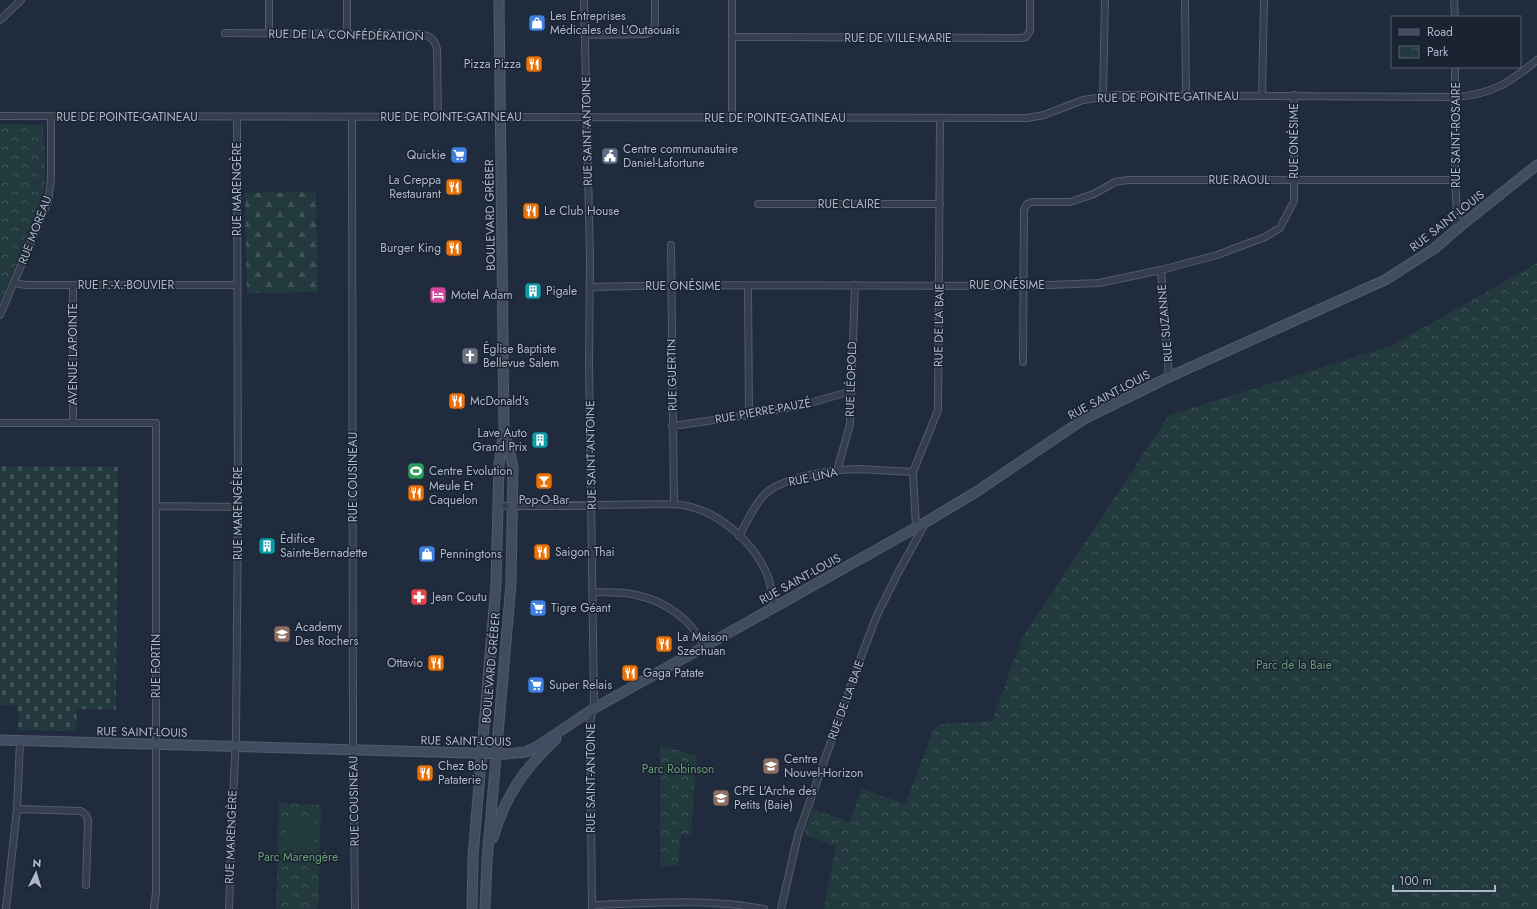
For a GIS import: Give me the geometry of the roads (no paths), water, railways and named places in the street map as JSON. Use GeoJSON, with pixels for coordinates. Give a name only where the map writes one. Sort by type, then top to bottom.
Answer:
{"type":"FeatureCollection","features":[{"type":"Feature","properties":{"kind":"main road","name":"BOULEVARD GRÉBER"},"geometry":{"type":"LineString","coordinates":[[472,909],[473,856],[496,585],[499,465],[504,429],[499,0]]}},
{"type":"Feature","properties":{"kind":"main road","name":"RUE SAINT-LOUIS"},"geometry":{"type":"LineString","coordinates":[[0,740],[481,754],[513,754],[526,752],[593,709],[926,522],[976,492],[1084,419],[1169,377],[1385,280],[1435,248],[1537,165]]}},
{"type":"Feature","properties":{"kind":"main road","name":"BOULEVARD GRÉBER"},"geometry":{"type":"LineString","coordinates":[[485,909],[487,861],[510,584],[513,466],[504,429]]}},
{"type":"Feature","properties":{"kind":"main road"},"geometry":{"type":"LineString","coordinates":[[487,861],[495,829],[504,807],[520,779],[532,762],[574,722]]}},
{"type":"Feature","properties":{"kind":"street"},"geometry":{"type":"LineString","coordinates":[[0,20],[21,0]]}},
{"type":"Feature","properties":{"kind":"street"},"geometry":{"type":"LineString","coordinates":[[269,0],[269,34]]}},
{"type":"Feature","properties":{"kind":"street"},"geometry":{"type":"LineString","coordinates":[[347,0],[347,34]]}},
{"type":"Feature","properties":{"kind":"street","name":"RUE SAINT-ANTOINE"},"geometry":{"type":"LineString","coordinates":[[584,0],[590,287],[594,701],[590,723],[592,907]]}},
{"type":"Feature","properties":{"kind":"street"},"geometry":{"type":"LineString","coordinates":[[585,35],[646,34],[652,32],[656,23],[655,0]]}},
{"type":"Feature","properties":{"kind":"street"},"geometry":{"type":"LineString","coordinates":[[732,0],[732,118]]}},
{"type":"Feature","properties":{"kind":"street","name":"RUE DE VILLE-MARIE"},"geometry":{"type":"LineString","coordinates":[[732,37],[1021,38],[1026,37],[1030,31],[1030,0]]}},
{"type":"Feature","properties":{"kind":"street"},"geometry":{"type":"LineString","coordinates":[[1103,96],[1105,0]]}},
{"type":"Feature","properties":{"kind":"street"},"geometry":{"type":"LineString","coordinates":[[1185,0],[1186,95]]}},
{"type":"Feature","properties":{"kind":"street"},"geometry":{"type":"LineString","coordinates":[[1262,95],[1264,0]]}},
{"type":"Feature","properties":{"kind":"street"},"geometry":{"type":"LineString","coordinates":[[1454,0],[1455,16]]}},
{"type":"Feature","properties":{"kind":"street","name":"RUE DE LA CONFÉDÉRATION"},"geometry":{"type":"LineString","coordinates":[[225,33],[420,34],[432,38],[436,43],[437,49],[438,118]]}},
{"type":"Feature","properties":{"kind":"street","name":"RUE DE POINTE-GATINEAU"},"geometry":{"type":"LineString","coordinates":[[0,116],[1027,118],[1044,115],[1076,102],[1103,96],[1262,95],[1456,97],[1473,95],[1492,90],[1509,82],[1537,60]]}},
{"type":"Feature","properties":{"kind":"street","name":"RUE SAINT-ROSAIRE"},"geometry":{"type":"LineString","coordinates":[[1455,68],[1455,180],[1458,228]]}},
{"type":"Feature","properties":{"kind":"street","name":"RUE ONÉSIME"},"geometry":{"type":"LineString","coordinates":[[590,287],[671,285],[1024,286],[1099,283],[1161,270],[1218,255],[1265,237],[1280,228],[1294,201],[1294,96]]}},
{"type":"Feature","properties":{"kind":"street","name":"RUE MOREAU"},"geometry":{"type":"LineString","coordinates":[[0,316],[45,211],[50,195],[51,116]]}},
{"type":"Feature","properties":{"kind":"street","name":"RUE MARENGÈRE"},"geometry":{"type":"LineString","coordinates":[[229,909],[232,796],[236,746],[238,507],[237,117]]}},
{"type":"Feature","properties":{"kind":"street","name":"RUE COUSINEAU"},"geometry":{"type":"LineString","coordinates":[[352,117],[353,751],[355,909]]}},
{"type":"Feature","properties":{"kind":"street","name":"RUE DE LA BAIE"},"geometry":{"type":"LineString","coordinates":[[916,527],[913,472],[938,410],[940,118]]}},
{"type":"Feature","properties":{"kind":"street","name":"RUE RAOUL"},"geometry":{"type":"LineString","coordinates":[[1024,286],[1024,210],[1027,204],[1032,202],[1070,202],[1094,194],[1116,182],[1128,180],[1455,180]]}},
{"type":"Feature","properties":{"kind":"street","name":"RUE CLAIRE"},"geometry":{"type":"LineString","coordinates":[[758,204],[940,204]]}},
{"type":"Feature","properties":{"kind":"street","name":"RUE GUERTIN"},"geometry":{"type":"LineString","coordinates":[[671,246],[674,504]]}},
{"type":"Feature","properties":{"kind":"street","name":"RUE SUZANNE"},"geometry":{"type":"LineString","coordinates":[[1161,270],[1169,377]]}},
{"type":"Feature","properties":{"kind":"street","name":"RUE F.-X.-BOUVIER"},"geometry":{"type":"LineString","coordinates":[[14,283],[20,285],[237,284]]}},
{"type":"Feature","properties":{"kind":"street","name":"AVENUE LAPOINTE"},"geometry":{"type":"LineString","coordinates":[[73,285],[73,423]]}},
{"type":"Feature","properties":{"kind":"street","name":"RUE LÉOPOLD"},"geometry":{"type":"LineString","coordinates":[[837,471],[850,424],[855,285]]}},
{"type":"Feature","properties":{"kind":"street"},"geometry":{"type":"LineString","coordinates":[[748,286],[749,415]]}},
{"type":"Feature","properties":{"kind":"street"},"geometry":{"type":"LineString","coordinates":[[1023,362],[1024,286]]}},
{"type":"Feature","properties":{"kind":"street","name":"RUE PIERRE-PAUZÉ"},"geometry":{"type":"LineString","coordinates":[[672,426],[799,406],[852,392]]}},
{"type":"Feature","properties":{"kind":"street"},"geometry":{"type":"LineString","coordinates":[[0,423],[73,423]]}},
{"type":"Feature","properties":{"kind":"street","name":"RUE FORTIN"},"geometry":{"type":"LineString","coordinates":[[73,423],[156,423],[156,892],[154,909]]}},
{"type":"Feature","properties":{"kind":"street","name":"RUE LINA"},"geometry":{"type":"LineString","coordinates":[[739,536],[764,495],[775,486],[803,476],[856,469],[913,472]]}},
{"type":"Feature","properties":{"kind":"street"},"geometry":{"type":"LineString","coordinates":[[499,506],[674,504],[684,505],[699,510],[716,518],[739,536],[755,554],[767,575],[775,607]]}},
{"type":"Feature","properties":{"kind":"street"},"geometry":{"type":"LineString","coordinates":[[156,506],[238,507]]}},
{"type":"Feature","properties":{"kind":"street","name":"RUE DE LA BAIE"},"geometry":{"type":"LineString","coordinates":[[782,909],[798,835],[862,657],[878,615],[899,571],[926,522]]}},
{"type":"Feature","properties":{"kind":"street"},"geometry":{"type":"LineString","coordinates":[[592,592],[636,594],[664,605],[683,618],[699,637],[704,646]]}},
{"type":"Feature","properties":{"kind":"street"},"geometry":{"type":"LineString","coordinates":[[6,909],[17,809],[20,741]]}},
{"type":"Feature","properties":{"kind":"street"},"geometry":{"type":"LineString","coordinates":[[17,809],[81,811],[86,815],[88,820],[86,885]]}},
{"type":"Feature","properties":{"kind":"street"},"geometry":{"type":"LineString","coordinates":[[592,907],[681,906],[710,902],[764,909]]}},
{"type":"Feature","properties":{"kind":"place","name":"Les Entreprises Médicales de L'Outaouais"},"geometry":{"type":"Point","coordinates":[537,23]}},
{"type":"Feature","properties":{"kind":"place","name":"Pizza Pizza"},"geometry":{"type":"Point","coordinates":[534,64]}},
{"type":"Feature","properties":{"kind":"place","name":"Quickie"},"geometry":{"type":"Point","coordinates":[459,155]}},
{"type":"Feature","properties":{"kind":"place","name":"Centre communautaire Daniel-Lafortune"},"geometry":{"type":"Point","coordinates":[610,156]}},
{"type":"Feature","properties":{"kind":"place","name":"La Creppa Restaurant"},"geometry":{"type":"Point","coordinates":[454,187]}},
{"type":"Feature","properties":{"kind":"place","name":"Le Club House"},"geometry":{"type":"Point","coordinates":[531,211]}},
{"type":"Feature","properties":{"kind":"place","name":"Burger King"},"geometry":{"type":"Point","coordinates":[454,248]}},
{"type":"Feature","properties":{"kind":"place","name":"Pigale"},"geometry":{"type":"Point","coordinates":[533,291]}},
{"type":"Feature","properties":{"kind":"place","name":"Motel Adam"},"geometry":{"type":"Point","coordinates":[438,295]}},
{"type":"Feature","properties":{"kind":"place","name":"Église Baptiste Bellevue Salem"},"geometry":{"type":"Point","coordinates":[470,356]}},
{"type":"Feature","properties":{"kind":"place","name":"McDonald's"},"geometry":{"type":"Point","coordinates":[457,401]}},
{"type":"Feature","properties":{"kind":"place","name":"Lave Auto Grand Prix"},"geometry":{"type":"Point","coordinates":[540,440]}},
{"type":"Feature","properties":{"kind":"place","name":"Centre Evolution"},"geometry":{"type":"Point","coordinates":[416,471]}},
{"type":"Feature","properties":{"kind":"place","name":"Pop-O-Bar"},"geometry":{"type":"Point","coordinates":[544,481]}},
{"type":"Feature","properties":{"kind":"place","name":"Meule Et Caquelon"},"geometry":{"type":"Point","coordinates":[416,493]}},
{"type":"Feature","properties":{"kind":"place","name":"Édifice Sainte-Bernadette"},"geometry":{"type":"Point","coordinates":[267,546]}},
{"type":"Feature","properties":{"kind":"place","name":"Saigon Thai"},"geometry":{"type":"Point","coordinates":[542,552]}},
{"type":"Feature","properties":{"kind":"place","name":"Penningtons"},"geometry":{"type":"Point","coordinates":[427,554]}},
{"type":"Feature","properties":{"kind":"place","name":"Jean Coutu"},"geometry":{"type":"Point","coordinates":[419,597]}},
{"type":"Feature","properties":{"kind":"place","name":"Tigre Géant"},"geometry":{"type":"Point","coordinates":[538,608]}},
{"type":"Feature","properties":{"kind":"place","name":"Academy Des Rochers"},"geometry":{"type":"Point","coordinates":[282,634]}},
{"type":"Feature","properties":{"kind":"place","name":"La Maison Szechuan"},"geometry":{"type":"Point","coordinates":[664,644]}},
{"type":"Feature","properties":{"kind":"place","name":"Ottavio"},"geometry":{"type":"Point","coordinates":[436,663]}},
{"type":"Feature","properties":{"kind":"place","name":"Gaga Patate"},"geometry":{"type":"Point","coordinates":[630,673]}},
{"type":"Feature","properties":{"kind":"place","name":"Super Relais"},"geometry":{"type":"Point","coordinates":[536,685]}},
{"type":"Feature","properties":{"kind":"place","name":"Centre Nouvel-Horizon"},"geometry":{"type":"Point","coordinates":[771,766]}},
{"type":"Feature","properties":{"kind":"place","name":"Chez Bob Pataterie"},"geometry":{"type":"Point","coordinates":[425,773]}},
{"type":"Feature","properties":{"kind":"place","name":"CPE L'Arche des Petits (Baie)"},"geometry":{"type":"Point","coordinates":[721,798]}},
{"type":"Feature","properties":{"kind":"park label","name":"Parc de la Baie"},"geometry":{"type":"Point","coordinates":[1294,665]}},
{"type":"Feature","properties":{"kind":"park label","name":"Parc Robinson"},"geometry":{"type":"Point","coordinates":[678,769]}},
{"type":"Feature","properties":{"kind":"park label","name":"Parc Marengère"},"geometry":{"type":"Point","coordinates":[298,857]}}]}
